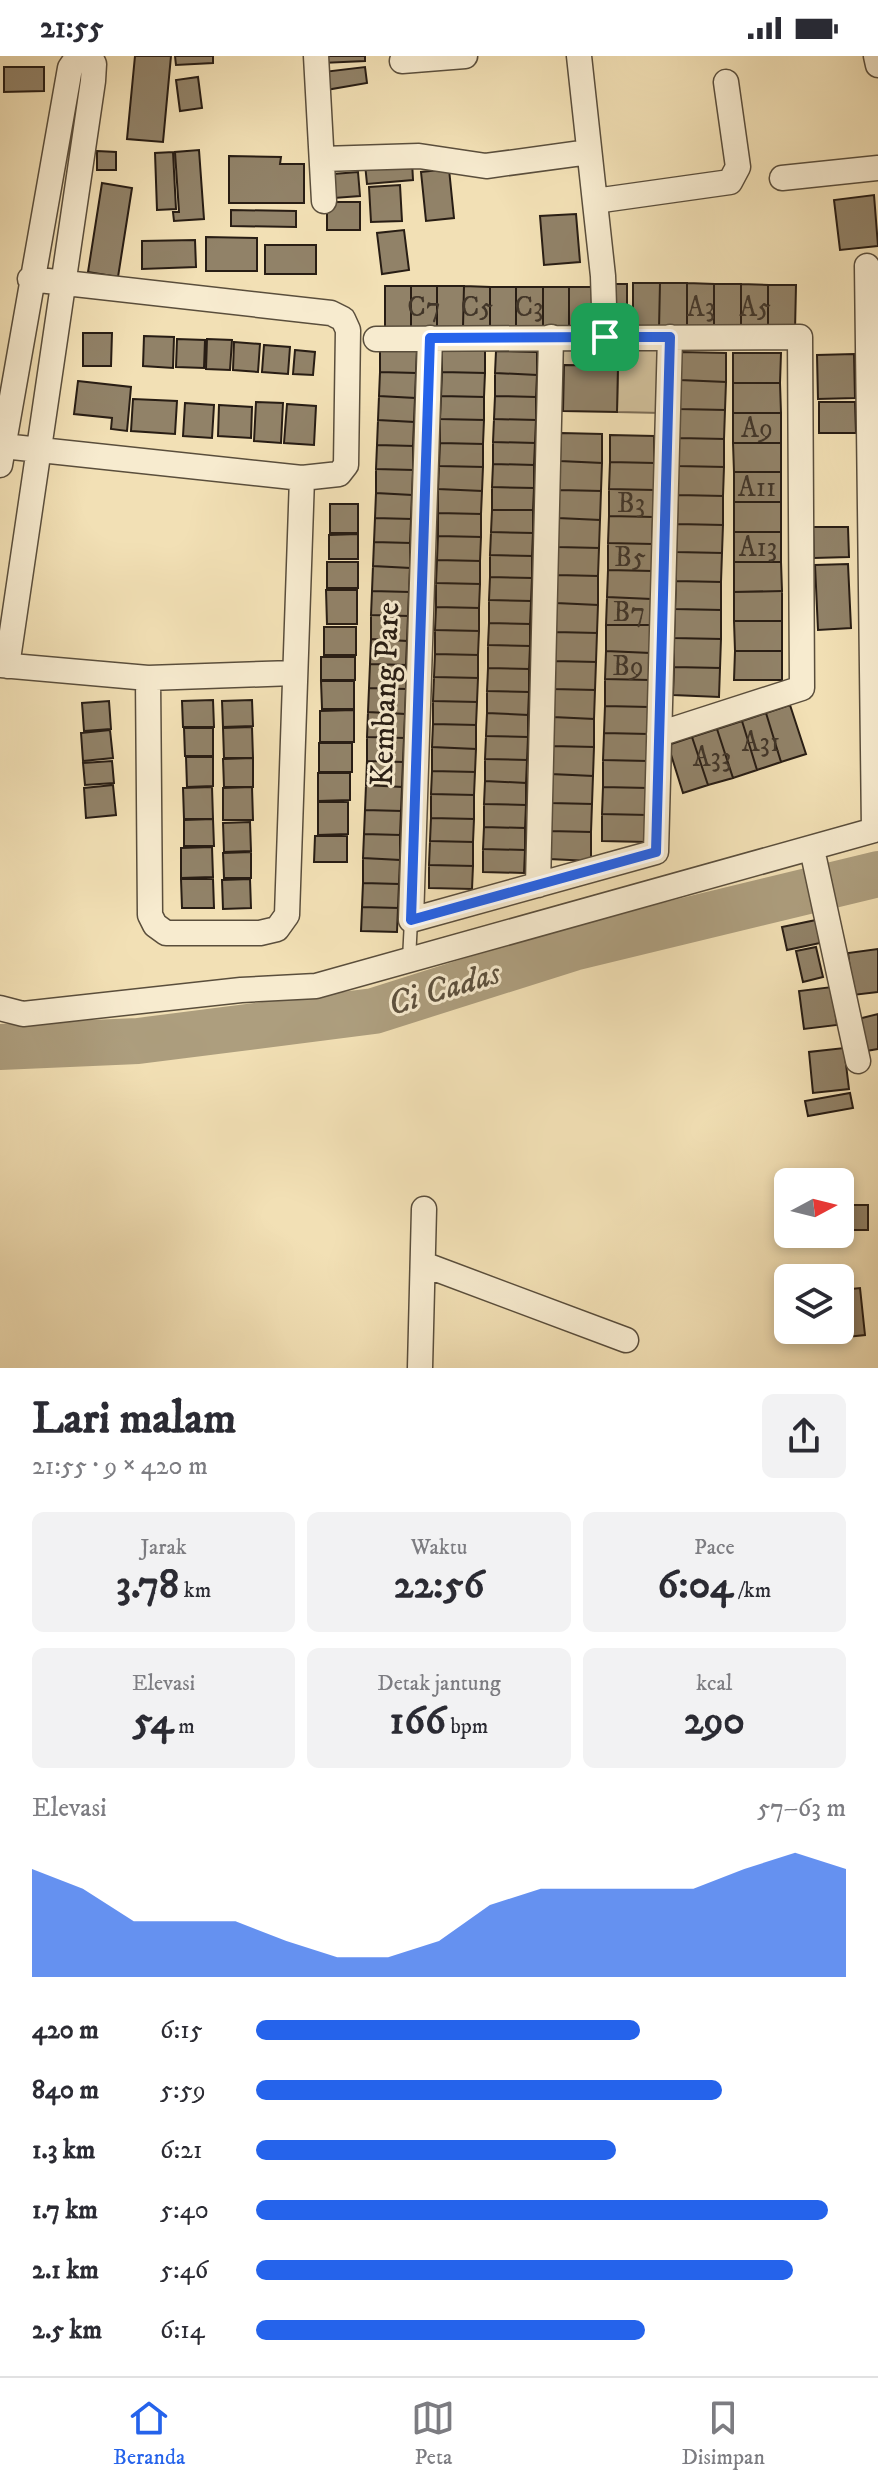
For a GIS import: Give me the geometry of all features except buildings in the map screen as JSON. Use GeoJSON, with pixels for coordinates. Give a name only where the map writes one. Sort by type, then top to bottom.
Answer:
{"type":"FeatureCollection","features":[{"type":"Feature","properties":{"kind":"street"},"geometry":{"type":"LineString","coordinates":[[30,279],[331,313],[343,319],[348,330],[346,465],[339,474],[302,478],[39,449],[2,456],[30,279],[70,68],[78,56]]}},
{"type":"Feature","properties":{"kind":"street"},"geometry":{"type":"LineString","coordinates":[[90,56],[94,64],[93,81],[4,666],[148,678],[294,673]]}},
{"type":"Feature","properties":{"kind":"street"},"geometry":{"type":"LineString","coordinates":[[316,56],[324,201]]}},
{"type":"Feature","properties":{"kind":"street"},"geometry":{"type":"LineString","coordinates":[[402,61],[465,56]]}},
{"type":"Feature","properties":{"kind":"street"},"geometry":{"type":"LineString","coordinates":[[579,56],[603,276],[605,337]]}},
{"type":"Feature","properties":{"kind":"street"},"geometry":{"type":"LineString","coordinates":[[876,56],[878,65]]}},
{"type":"Feature","properties":{"kind":"street"},"geometry":{"type":"LineString","coordinates":[[595,201],[730,182],[738,167],[726,82]]}},
{"type":"Feature","properties":{"kind":"street"},"geometry":{"type":"LineString","coordinates":[[322,159],[419,156],[486,166],[589,152]]}},
{"type":"Feature","properties":{"kind":"street"},"geometry":{"type":"LineString","coordinates":[[782,178],[878,168]]}},
{"type":"Feature","properties":{"kind":"street"},"geometry":{"type":"LineString","coordinates":[[0,1008],[23,1014],[241,990],[316,986],[812,853],[876,829],[875,559],[867,266]]}},
{"type":"Feature","properties":{"kind":"street"},"geometry":{"type":"LineString","coordinates":[[538,885],[551,337]]}},
{"type":"Feature","properties":{"kind":"street"},"geometry":{"type":"LineString","coordinates":[[411,920],[656,852],[670,337]]}},
{"type":"Feature","properties":{"kind":"street"},"geometry":{"type":"LineString","coordinates":[[376,339],[800,337],[802,688],[659,734]]}},
{"type":"Feature","properties":{"kind":"street","name":"Kembang Pare"},"geometry":{"type":"LineString","coordinates":[[411,920],[430,338]]}},
{"type":"Feature","properties":{"kind":"street"},"geometry":{"type":"LineString","coordinates":[[148,678],[150,915],[155,925],[166,933],[260,933],[277,929],[287,915],[302,478]]}},
{"type":"Feature","properties":{"kind":"street"},"geometry":{"type":"LineString","coordinates":[[812,853],[858,1061]]}},
{"type":"Feature","properties":{"kind":"street"},"geometry":{"type":"LineString","coordinates":[[420,1368],[424,1209]]}},
{"type":"Feature","properties":{"kind":"street"},"geometry":{"type":"LineString","coordinates":[[423,1264],[626,1340]]}},
{"type":"Feature","properties":{"kind":"lane"},"geometry":{"type":"LineString","coordinates":[[409,960],[411,920]]}},
{"type":"Feature","properties":{"kind":"shaded area"},"geometry":{"type":"Polygon","coordinates":[[[563,342],[663,344],[661,413],[617,412],[618,366],[563,365],[563,342]]]}},
{"type":"Feature","properties":{"kind":"waterway","name":"Ci Cadas"},"geometry":{"type":"LineString","coordinates":[[0,1047],[138,1041],[374,1011],[573,948],[878,874]]}},
{"type":"Feature","properties":{"kind":"route"},"geometry":{"type":"LineString","coordinates":[[605,337],[670,337],[656,852],[411,920],[430,338],[605,337]]}}]}
